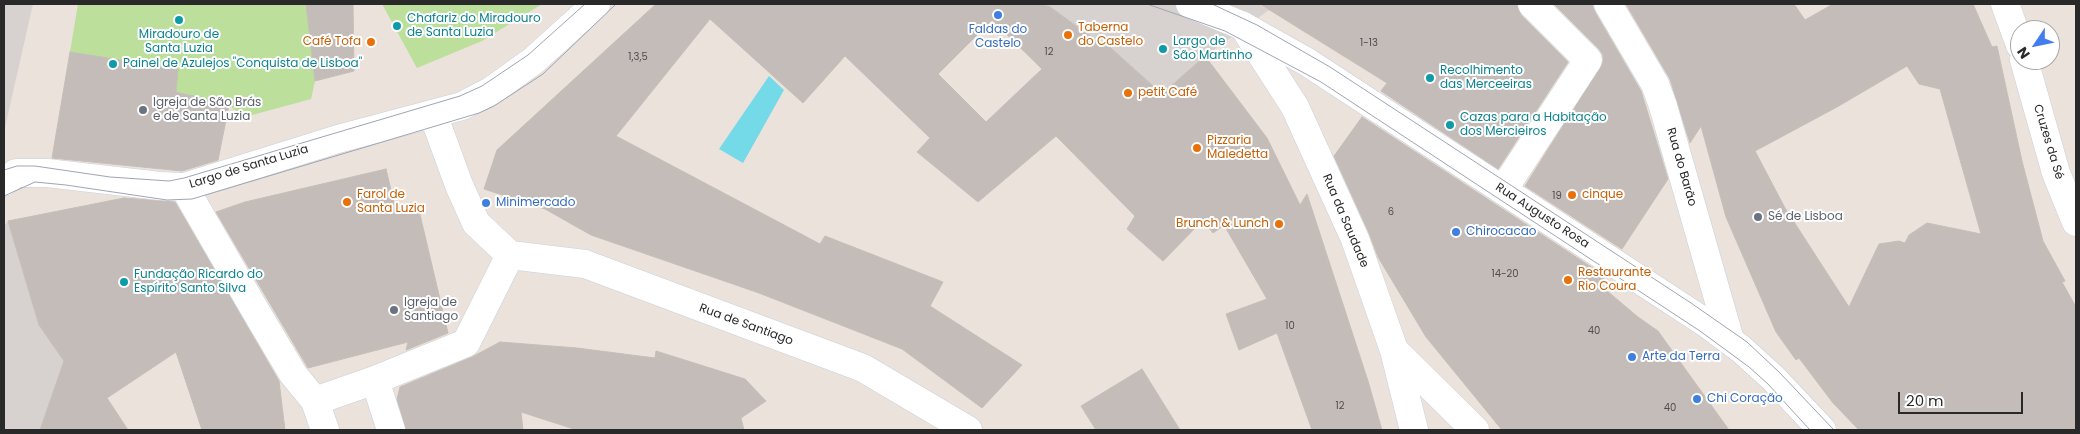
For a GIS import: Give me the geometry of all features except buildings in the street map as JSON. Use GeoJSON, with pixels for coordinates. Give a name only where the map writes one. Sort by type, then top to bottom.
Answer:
{"type":"FeatureCollection","features":[{"type":"Feature","properties":{"kind":"street","name":"Largo de Santa Luzia"},"geometry":{"type":"LineString","coordinates":[[4,182],[16,172],[47,173],[184,187],[338,139],[462,106],[491,91],[533,61],[596,4]]}},
{"type":"Feature","properties":{"kind":"street"},"geometry":{"type":"LineString","coordinates":[[1190,4],[1243,26]]}},
{"type":"Feature","properties":{"kind":"street"},"geometry":{"type":"LineString","coordinates":[[1503,190],[1588,60],[1532,4]]}},
{"type":"Feature","properties":{"kind":"street","name":"Rua do Barão"},"geometry":{"type":"LineString","coordinates":[[1608,4],[1655,84],[1663,106],[1730,340]]}},
{"type":"Feature","properties":{"kind":"street"},"geometry":{"type":"LineString","coordinates":[[2009,6],[2013,20]]}},
{"type":"Feature","properties":{"kind":"street","name":"Rua Augusto Rosa"},"geometry":{"type":"LineString","coordinates":[[1243,26],[1307,62],[1730,340],[1774,378],[1822,430]]}},
{"type":"Feature","properties":{"kind":"street","name":"Rua da Saudade"},"geometry":{"type":"LineString","coordinates":[[1243,26],[1295,107],[1356,239],[1394,350],[1414,430]]}},
{"type":"Feature","properties":{"kind":"street","name":"Cruzes da Sé"},"geometry":{"type":"LineString","coordinates":[[2027,70],[2056,173],[2076,222]]}},
{"type":"Feature","properties":{"kind":"street"},"geometry":{"type":"LineString","coordinates":[[315,401],[376,380],[466,343],[510,255],[476,223],[459,185],[433,114]]}},
{"type":"Feature","properties":{"kind":"street"},"geometry":{"type":"LineString","coordinates":[[184,187],[254,310],[294,374],[315,401],[325,430]]}},
{"type":"Feature","properties":{"kind":"street","name":"Rua de Santiago"},"geometry":{"type":"LineString","coordinates":[[510,255],[585,264],[676,300],[864,368],[968,430]]}},
{"type":"Feature","properties":{"kind":"street"},"geometry":{"type":"LineString","coordinates":[[1394,350],[1476,430]]}},
{"type":"Feature","properties":{"kind":"street"},"geometry":{"type":"LineString","coordinates":[[376,380],[391,430]]}},
{"type":"Feature","properties":{"kind":"green space"},"geometry":{"type":"Polygon","coordinates":[[[78,4],[306,4],[315,81],[311,99],[245,117],[228,105],[176,92],[177,69],[70,52],[78,4]]]}},
{"type":"Feature","properties":{"kind":"green space"},"geometry":{"type":"Polygon","coordinates":[[[382,4],[542,4],[482,41],[417,68],[382,4]]]}},
{"type":"Feature","properties":{"kind":"shaded area"},"geometry":{"type":"Polygon","coordinates":[[[4,4],[33,4],[4,132],[4,4]]]}},
{"type":"Feature","properties":{"kind":"shaded area","name":"Largo de São Martinho"},"geometry":{"type":"Polygon","coordinates":[[[1040,4],[1258,4],[1269,10],[1205,56],[1162,94],[1103,41],[1089,36],[1050,7],[1040,4]]]}},
{"type":"Feature","properties":{"kind":"shaded area"},"geometry":{"type":"Polygon","coordinates":[[[8,221],[39,325],[64,361],[40,430],[4,430],[4,226],[8,221]]]}},
{"type":"Feature","properties":{"kind":"water"},"geometry":{"type":"Polygon","coordinates":[[[769,76],[784,90],[743,163],[719,149],[769,76]]]}},
{"type":"Feature","properties":{"kind":"tram line"},"geometry":{"type":"LineString","coordinates":[[4,170],[17,166],[35,166],[110,177],[169,181],[184,178],[460,96],[482,86],[528,55],[585,4]]}},
{"type":"Feature","properties":{"kind":"tram line"},"geometry":{"type":"LineString","coordinates":[[4,196],[35,182],[167,200],[192,199],[479,113],[494,106],[543,74],[616,4]]}},
{"type":"Feature","properties":{"kind":"tram line"},"geometry":{"type":"LineString","coordinates":[[1147,4],[1225,31],[1321,82],[1700,331],[1749,367],[1768,384],[1810,430]]}},
{"type":"Feature","properties":{"kind":"tram line"},"geometry":{"type":"LineString","coordinates":[[1212,4],[1257,25],[1330,67],[1691,303],[1747,342],[1779,372],[1834,430]]}},
{"type":"Feature","properties":{"kind":"place","name":"Faldas do Castelo"},"geometry":{"type":"Point","coordinates":[998,15]}},
{"type":"Feature","properties":{"kind":"place","name":"Miradouro de Santa Luzia"},"geometry":{"type":"Point","coordinates":[179,20]}},
{"type":"Feature","properties":{"kind":"place","name":"Chafariz do Miradouro de Santa Luzia"},"geometry":{"type":"Point","coordinates":[397,26]}},
{"type":"Feature","properties":{"kind":"place","name":"Taberna do Castelo"},"geometry":{"type":"Point","coordinates":[1068,35]}},
{"type":"Feature","properties":{"kind":"place","name":"Café Tofa"},"geometry":{"type":"Point","coordinates":[371,42]}},
{"type":"Feature","properties":{"kind":"place","name":"Largo de São Martinho"},"geometry":{"type":"Point","coordinates":[1163,49]}},
{"type":"Feature","properties":{"kind":"place","name":"Painel de Azulejos \"Conquista de Lisboa\""},"geometry":{"type":"Point","coordinates":[113,64]}},
{"type":"Feature","properties":{"kind":"place","name":"Recolhimento das Merceeiras"},"geometry":{"type":"Point","coordinates":[1430,78]}},
{"type":"Feature","properties":{"kind":"place","name":"petit Café"},"geometry":{"type":"Point","coordinates":[1128,93]}},
{"type":"Feature","properties":{"kind":"place","name":"Igreja de São Brás e de Santa Luzia"},"geometry":{"type":"Point","coordinates":[143,110]}},
{"type":"Feature","properties":{"kind":"place","name":"Cazas para a Habitação dos Mercieiros"},"geometry":{"type":"Point","coordinates":[1450,125]}},
{"type":"Feature","properties":{"kind":"place","name":"Pizzaria Maledetta"},"geometry":{"type":"Point","coordinates":[1197,148]}},
{"type":"Feature","properties":{"kind":"place","name":"cinque"},"geometry":{"type":"Point","coordinates":[1572,195]}},
{"type":"Feature","properties":{"kind":"place","name":"Farol de Santa Luzia"},"geometry":{"type":"Point","coordinates":[347,202]}},
{"type":"Feature","properties":{"kind":"place","name":"Minimercado"},"geometry":{"type":"Point","coordinates":[486,203]}},
{"type":"Feature","properties":{"kind":"place","name":"Sé de Lisboa"},"geometry":{"type":"Point","coordinates":[1758,217]}},
{"type":"Feature","properties":{"kind":"place","name":"Brunch & Lunch"},"geometry":{"type":"Point","coordinates":[1279,224]}},
{"type":"Feature","properties":{"kind":"place","name":"Chirocacao"},"geometry":{"type":"Point","coordinates":[1456,232]}},
{"type":"Feature","properties":{"kind":"place","name":"Restaurante Rio Coura"},"geometry":{"type":"Point","coordinates":[1568,280]}},
{"type":"Feature","properties":{"kind":"place","name":"Fundação Ricardo do Espírito Santo Silva"},"geometry":{"type":"Point","coordinates":[124,282]}},
{"type":"Feature","properties":{"kind":"place","name":"Igreja de Santiago"},"geometry":{"type":"Point","coordinates":[394,310]}},
{"type":"Feature","properties":{"kind":"place","name":"Arte da Terra"},"geometry":{"type":"Point","coordinates":[1632,357]}},
{"type":"Feature","properties":{"kind":"place","name":"Chi Coração"},"geometry":{"type":"Point","coordinates":[1697,399]}}]}
